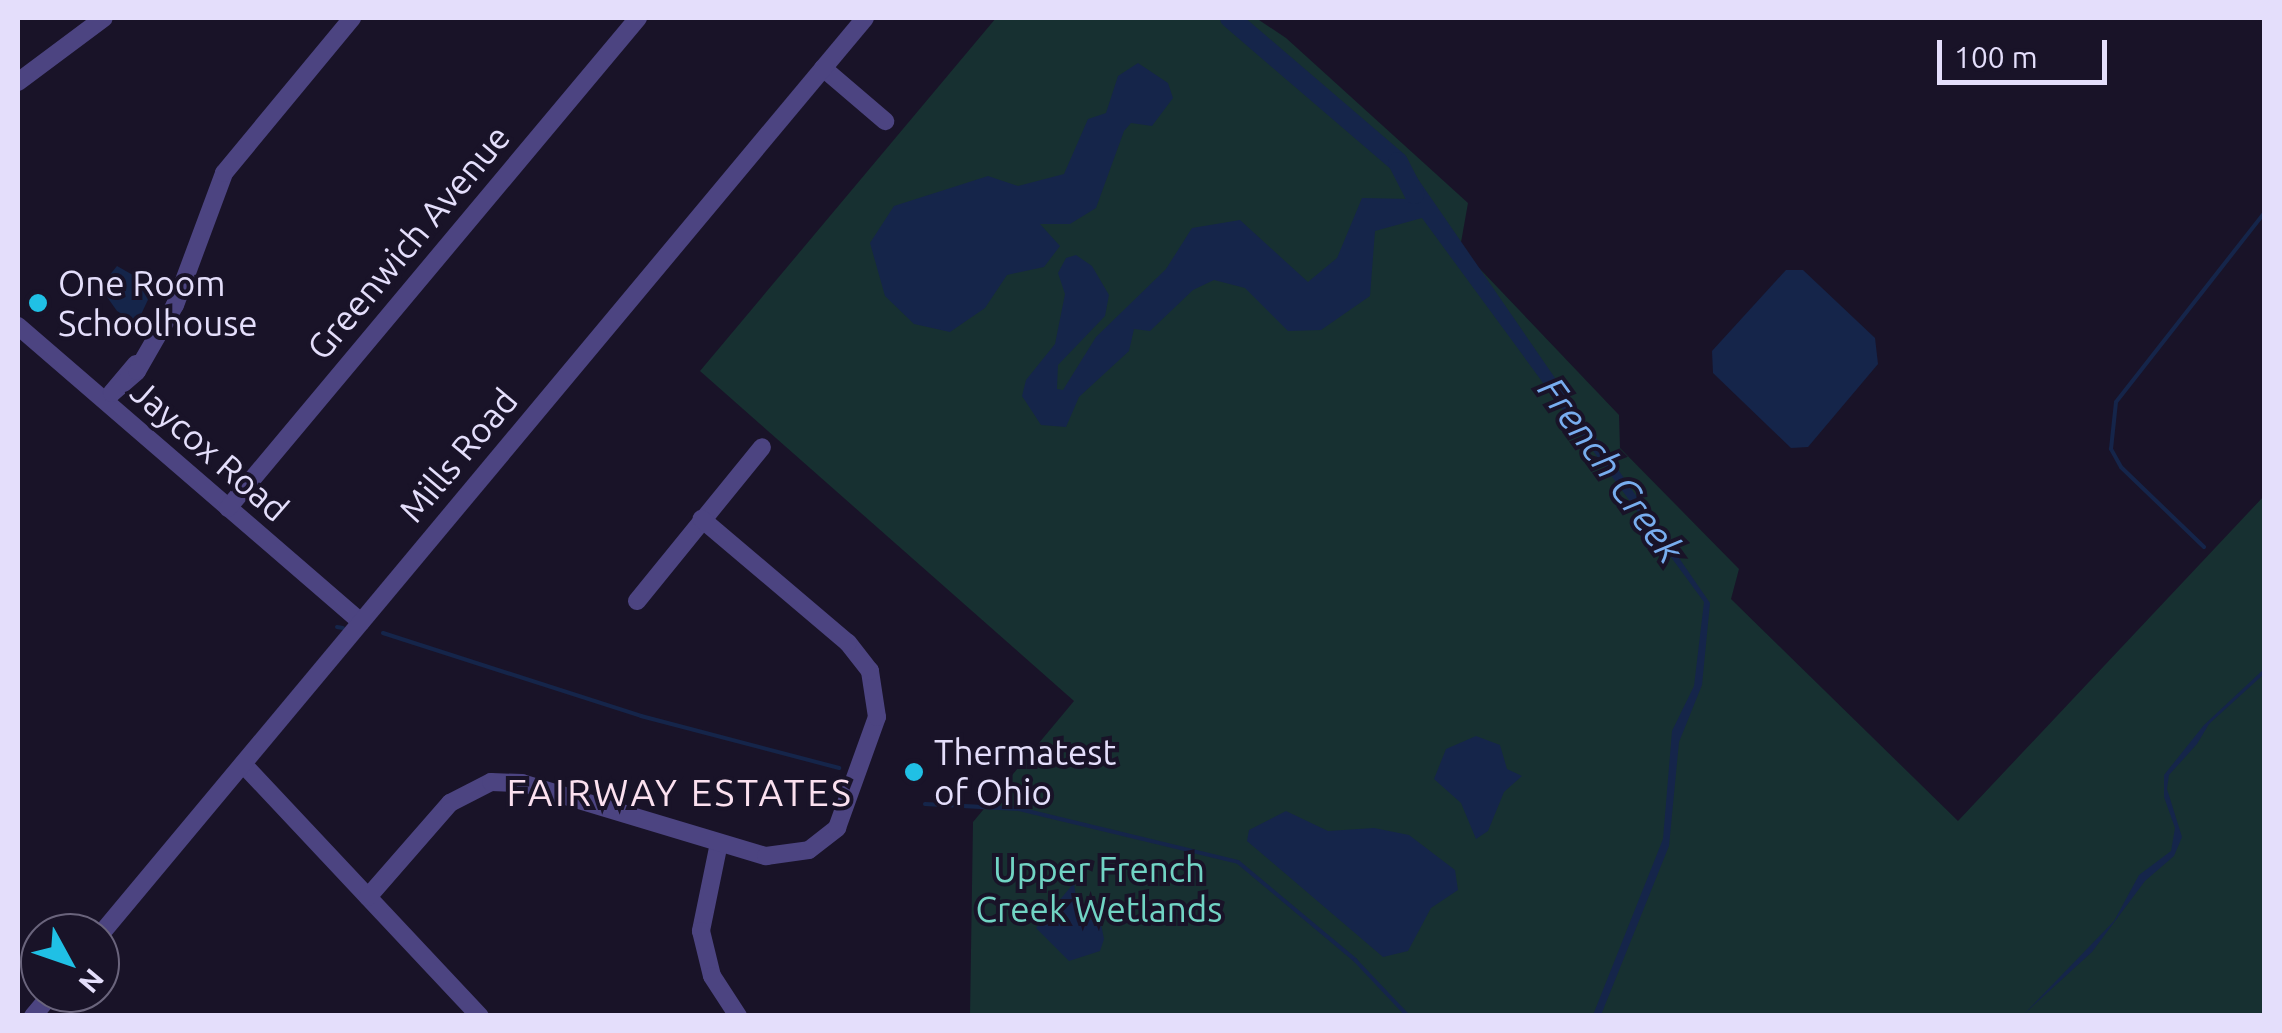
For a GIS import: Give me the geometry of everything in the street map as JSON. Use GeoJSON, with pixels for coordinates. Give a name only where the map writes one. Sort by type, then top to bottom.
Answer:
{"type":"FeatureCollection","features":[{"type":"Feature","properties":{"kind":"street"},"geometry":{"type":"LineString","coordinates":[[18,82],[104,18]]}},
{"type":"Feature","properties":{"kind":"street"},"geometry":{"type":"LineString","coordinates":[[108,397],[136,364],[175,305],[224,173],[352,18]]}},
{"type":"Feature","properties":{"kind":"street","name":"Greenwich Avenue"},"geometry":{"type":"LineString","coordinates":[[228,508],[638,18]]}},
{"type":"Feature","properties":{"kind":"street","name":"Mills Road"},"geometry":{"type":"LineString","coordinates":[[118,913],[866,18]]}},
{"type":"Feature","properties":{"kind":"street"},"geometry":{"type":"LineString","coordinates":[[823,68],[885,122]]}},
{"type":"Feature","properties":{"kind":"street","name":"Jaycox Road"},"geometry":{"type":"LineString","coordinates":[[18,326],[108,397],[228,508],[361,622]]}},
{"type":"Feature","properties":{"kind":"street"},"geometry":{"type":"LineString","coordinates":[[638,601],[762,447]]}},
{"type":"Feature","properties":{"kind":"street"},"geometry":{"type":"LineString","coordinates":[[368,897],[450,804],[491,782],[516,782],[720,843],[788,856],[828,838],[848,812],[877,706],[870,671],[856,651],[702,519]]}},
{"type":"Feature","properties":{"kind":"street"},"geometry":{"type":"LineString","coordinates":[[243,764],[480,1016]]}},
{"type":"Feature","properties":{"kind":"street"},"geometry":{"type":"LineString","coordinates":[[720,843],[701,931],[712,976],[738,1016]]}},
{"type":"Feature","properties":{"kind":"green space","name":"Upper French Creek Wetlands"},"geometry":{"type":"Polygon","coordinates":[[[996,18],[1256,18],[1286,38],[1468,203],[1460,248],[1619,415],[1620,448],[1739,569],[1731,599],[1958,821],[2264,496],[2264,1015],[970,1015],[973,822],[1074,701],[700,371],[996,18]]]}},
{"type":"Feature","properties":{"kind":"water"},"geometry":{"type":"Polygon","coordinates":[[[1138,63],[1168,83],[1173,98],[1152,126],[1131,123],[1124,131],[1096,208],[1070,224],[1040,224],[1060,246],[1044,267],[1007,275],[985,308],[950,332],[914,324],[885,296],[870,243],[894,206],[988,176],[1018,186],[1064,174],[1088,119],[1106,113],[1118,76],[1138,63]]]}},
{"type":"Feature","properties":{"kind":"water"},"geometry":{"type":"Polygon","coordinates":[[[1409,166],[1710,603],[1702,685],[1679,742],[1669,846],[1601,1015],[1593,1015],[1663,839],[1672,731],[1694,686],[1704,602],[1422,218],[1375,231],[1370,296],[1321,330],[1288,331],[1245,288],[1214,280],[1193,290],[1150,331],[1134,329],[1129,351],[1079,397],[1066,427],[1041,425],[1022,396],[1026,380],[1055,344],[1065,294],[1058,273],[1066,258],[1076,255],[1092,266],[1109,295],[1105,316],[1058,365],[1057,389],[1063,390],[1096,337],[1166,269],[1192,228],[1240,220],[1308,282],[1337,258],[1362,198],[1412,199],[1397,171],[1409,166]]]}},
{"type":"Feature","properties":{"kind":"water"},"geometry":{"type":"Polygon","coordinates":[[[117,266],[154,287],[137,323],[117,311],[100,287],[117,266]]]}},
{"type":"Feature","properties":{"kind":"water"},"geometry":{"type":"Polygon","coordinates":[[[1786,270],[1803,270],[1875,338],[1878,364],[1808,447],[1791,448],[1713,373],[1712,351],[1786,270]]]}},
{"type":"Feature","properties":{"kind":"water"},"geometry":{"type":"Polygon","coordinates":[[[2264,669],[2264,674],[2209,724],[2169,775],[2167,789],[2182,837],[2174,856],[2145,881],[2092,952],[2023,1015],[2114,921],[2139,875],[2171,851],[2175,828],[2164,797],[2164,775],[2204,725],[2264,669]]]}},
{"type":"Feature","properties":{"kind":"water"},"geometry":{"type":"Polygon","coordinates":[[[1476,736],[1500,745],[1507,769],[1522,776],[1504,792],[1488,831],[1476,839],[1461,803],[1434,779],[1446,749],[1476,736]]]}},
{"type":"Feature","properties":{"kind":"water"},"geometry":{"type":"Polygon","coordinates":[[[1286,811],[1328,831],[1374,828],[1409,835],[1455,870],[1458,890],[1431,908],[1408,951],[1383,957],[1247,841],[1249,830],[1286,811]]]}},
{"type":"Feature","properties":{"kind":"water"},"geometry":{"type":"Polygon","coordinates":[[[1074,883],[1078,914],[1101,924],[1104,939],[1100,951],[1069,961],[1036,928],[1074,883]]]}},
{"type":"Feature","properties":{"kind":"waterway","name":"French Creek"},"geometry":{"type":"LineString","coordinates":[[1230,18],[1398,162],[1414,194]]}},
{"type":"Feature","properties":{"kind":"waterway"},"geometry":{"type":"LineString","coordinates":[[2204,547],[2121,467],[2111,449],[2116,402],[2264,213]]}},
{"type":"Feature","properties":{"kind":"waterway"},"geometry":{"type":"LineString","coordinates":[[337,627],[343,628]]}},
{"type":"Feature","properties":{"kind":"waterway"},"geometry":{"type":"LineString","coordinates":[[383,633],[641,716],[839,768]]}},
{"type":"Feature","properties":{"kind":"waterway"},"geometry":{"type":"LineString","coordinates":[[925,804],[1019,809],[1238,862],[1355,960],[1408,1016]]}},
{"type":"Feature","properties":{"kind":"place","name":"One Room Schoolhouse"},"geometry":{"type":"Point","coordinates":[38,303]}},
{"type":"Feature","properties":{"kind":"place","name":"Thermatest of Ohio"},"geometry":{"type":"Point","coordinates":[914,772]}},
{"type":"Feature","properties":{"kind":"district","name":"FAIRWAY ESTATES"},"geometry":{"type":"Point","coordinates":[680,793]}}]}
